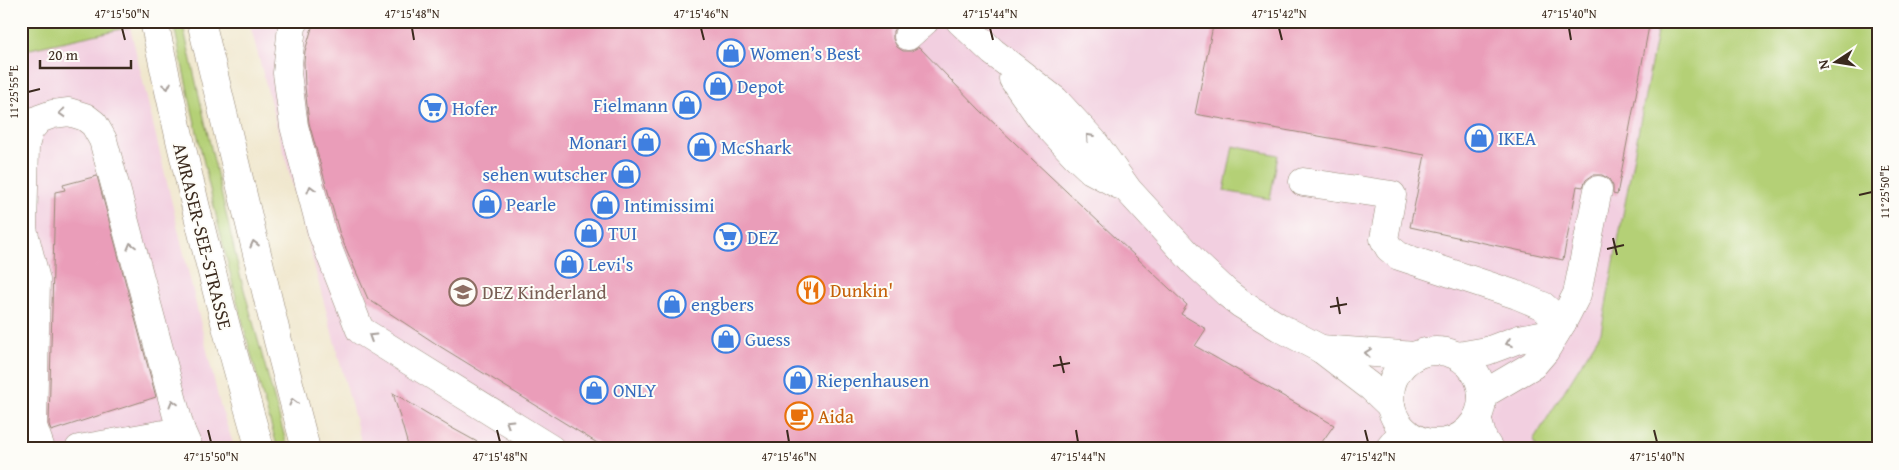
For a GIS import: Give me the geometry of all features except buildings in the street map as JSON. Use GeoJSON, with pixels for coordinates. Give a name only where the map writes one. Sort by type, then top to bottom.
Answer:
{"type":"FeatureCollection","features":[{"type":"Feature","properties":{"kind":"street","name":"AMRASER-SEE-STRASSE"},"geometry":{"type":"LineString","coordinates":[[154,21],[182,151],[238,372],[260,449]]}},
{"type":"Feature","properties":{"kind":"street"},"geometry":{"type":"LineString","coordinates":[[201,21],[306,449]]}},
{"type":"Feature","properties":{"kind":"street"},"geometry":{"type":"LineString","coordinates":[[211,67],[221,21]]}},
{"type":"Feature","properties":{"kind":"street"},"geometry":{"type":"LineString","coordinates":[[295,21],[292,26],[287,73],[294,126],[322,233],[360,330],[550,449]]}},
{"type":"Feature","properties":{"kind":"street"},"geometry":{"type":"LineString","coordinates":[[960,21],[993,52],[1040,117],[1074,154],[1091,170],[1128,190],[1194,262],[1227,293],[1241,304],[1279,327],[1321,349],[1372,388],[1391,406]]}},
{"type":"Feature","properties":{"kind":"street"},"geometry":{"type":"LineString","coordinates":[[41,449],[33,426],[36,280],[23,229],[25,146],[29,131],[39,119],[53,114],[69,112],[85,117],[94,124],[103,140],[185,440],[79,449]]}},
{"type":"Feature","properties":{"kind":"street"},"geometry":{"type":"LineString","coordinates":[[1303,182],[1392,195],[1384,239],[1388,248],[1399,256],[1517,295],[1542,306],[1559,328]]}},
{"type":"Feature","properties":{"kind":"street"},"geometry":{"type":"LineString","coordinates":[[1489,449],[1483,439],[1480,406],[1479,379],[1470,366],[1458,356],[1444,351],[1429,351],[1415,356],[1403,364],[1395,377],[1390,391],[1391,406],[1396,419],[1397,440],[1417,439],[1450,445],[1469,429],[1480,406],[1533,365],[1545,351],[1578,294],[1598,190]]}},
{"type":"Feature","properties":{"kind":"street"},"geometry":{"type":"LineString","coordinates":[[1458,356],[1487,351],[1519,339],[1559,328]]}},
{"type":"Feature","properties":{"kind":"street"},"geometry":{"type":"LineString","coordinates":[[1321,349],[1415,356]]}},
{"type":"Feature","properties":{"kind":"shaded area"},"geometry":{"type":"Polygon","coordinates":[[[249,21],[1659,21],[1601,332],[1533,441],[1538,449],[363,449],[249,21]]]}},
{"type":"Feature","properties":{"kind":"shaded area"},"geometry":{"type":"Polygon","coordinates":[[[130,27],[220,405],[235,449],[25,449],[25,281],[21,280],[21,51],[130,27]]]}},
{"type":"Feature","properties":{"kind":"green space"},"geometry":{"type":"Polygon","coordinates":[[[21,21],[129,21],[130,27],[21,51],[21,21]]]}},
{"type":"Feature","properties":{"kind":"green space"},"geometry":{"type":"Polygon","coordinates":[[[173,21],[182,21],[240,275],[288,449],[278,449],[248,343],[208,182],[173,21]]]}},
{"type":"Feature","properties":{"kind":"green space"},"geometry":{"type":"Polygon","coordinates":[[[1659,21],[1878,21],[1878,449],[1538,449],[1533,441],[1601,332],[1659,21]]]}},
{"type":"Feature","properties":{"kind":"green space"},"geometry":{"type":"Polygon","coordinates":[[[1233,146],[1278,155],[1270,199],[1224,191],[1233,146]]]}},
{"type":"Feature","properties":{"kind":"place","name":"Women’s Best"},"geometry":{"type":"Point","coordinates":[731,53]}},
{"type":"Feature","properties":{"kind":"place","name":"Depot"},"geometry":{"type":"Point","coordinates":[718,86]}},
{"type":"Feature","properties":{"kind":"place","name":"Fielmann"},"geometry":{"type":"Point","coordinates":[687,105]}},
{"type":"Feature","properties":{"kind":"place","name":"Hofer"},"geometry":{"type":"Point","coordinates":[433,108]}},
{"type":"Feature","properties":{"kind":"place","name":"IKEA"},"geometry":{"type":"Point","coordinates":[1479,138]}},
{"type":"Feature","properties":{"kind":"place","name":"Monari"},"geometry":{"type":"Point","coordinates":[646,142]}},
{"type":"Feature","properties":{"kind":"place","name":"McShark"},"geometry":{"type":"Point","coordinates":[702,147]}},
{"type":"Feature","properties":{"kind":"place","name":"sehen wutscher"},"geometry":{"type":"Point","coordinates":[626,174]}},
{"type":"Feature","properties":{"kind":"place","name":"Pearle"},"geometry":{"type":"Point","coordinates":[487,204]}},
{"type":"Feature","properties":{"kind":"place","name":"Intimissimi"},"geometry":{"type":"Point","coordinates":[605,205]}},
{"type":"Feature","properties":{"kind":"place","name":"TUI"},"geometry":{"type":"Point","coordinates":[589,233]}},
{"type":"Feature","properties":{"kind":"place","name":"DEZ"},"geometry":{"type":"Point","coordinates":[728,237]}},
{"type":"Feature","properties":{"kind":"place","name":"Levi's"},"geometry":{"type":"Point","coordinates":[569,264]}},
{"type":"Feature","properties":{"kind":"place","name":"Dunkin'"},"geometry":{"type":"Point","coordinates":[811,290]}},
{"type":"Feature","properties":{"kind":"place","name":"DEZ Kinderland"},"geometry":{"type":"Point","coordinates":[463,292]}},
{"type":"Feature","properties":{"kind":"place","name":"engbers"},"geometry":{"type":"Point","coordinates":[672,304]}},
{"type":"Feature","properties":{"kind":"place","name":"Guess"},"geometry":{"type":"Point","coordinates":[726,339]}},
{"type":"Feature","properties":{"kind":"place","name":"Riepenhausen"},"geometry":{"type":"Point","coordinates":[798,380]}},
{"type":"Feature","properties":{"kind":"place","name":"ONLY"},"geometry":{"type":"Point","coordinates":[594,390]}},
{"type":"Feature","properties":{"kind":"place","name":"Aida"},"geometry":{"type":"Point","coordinates":[799,416]}}]}
